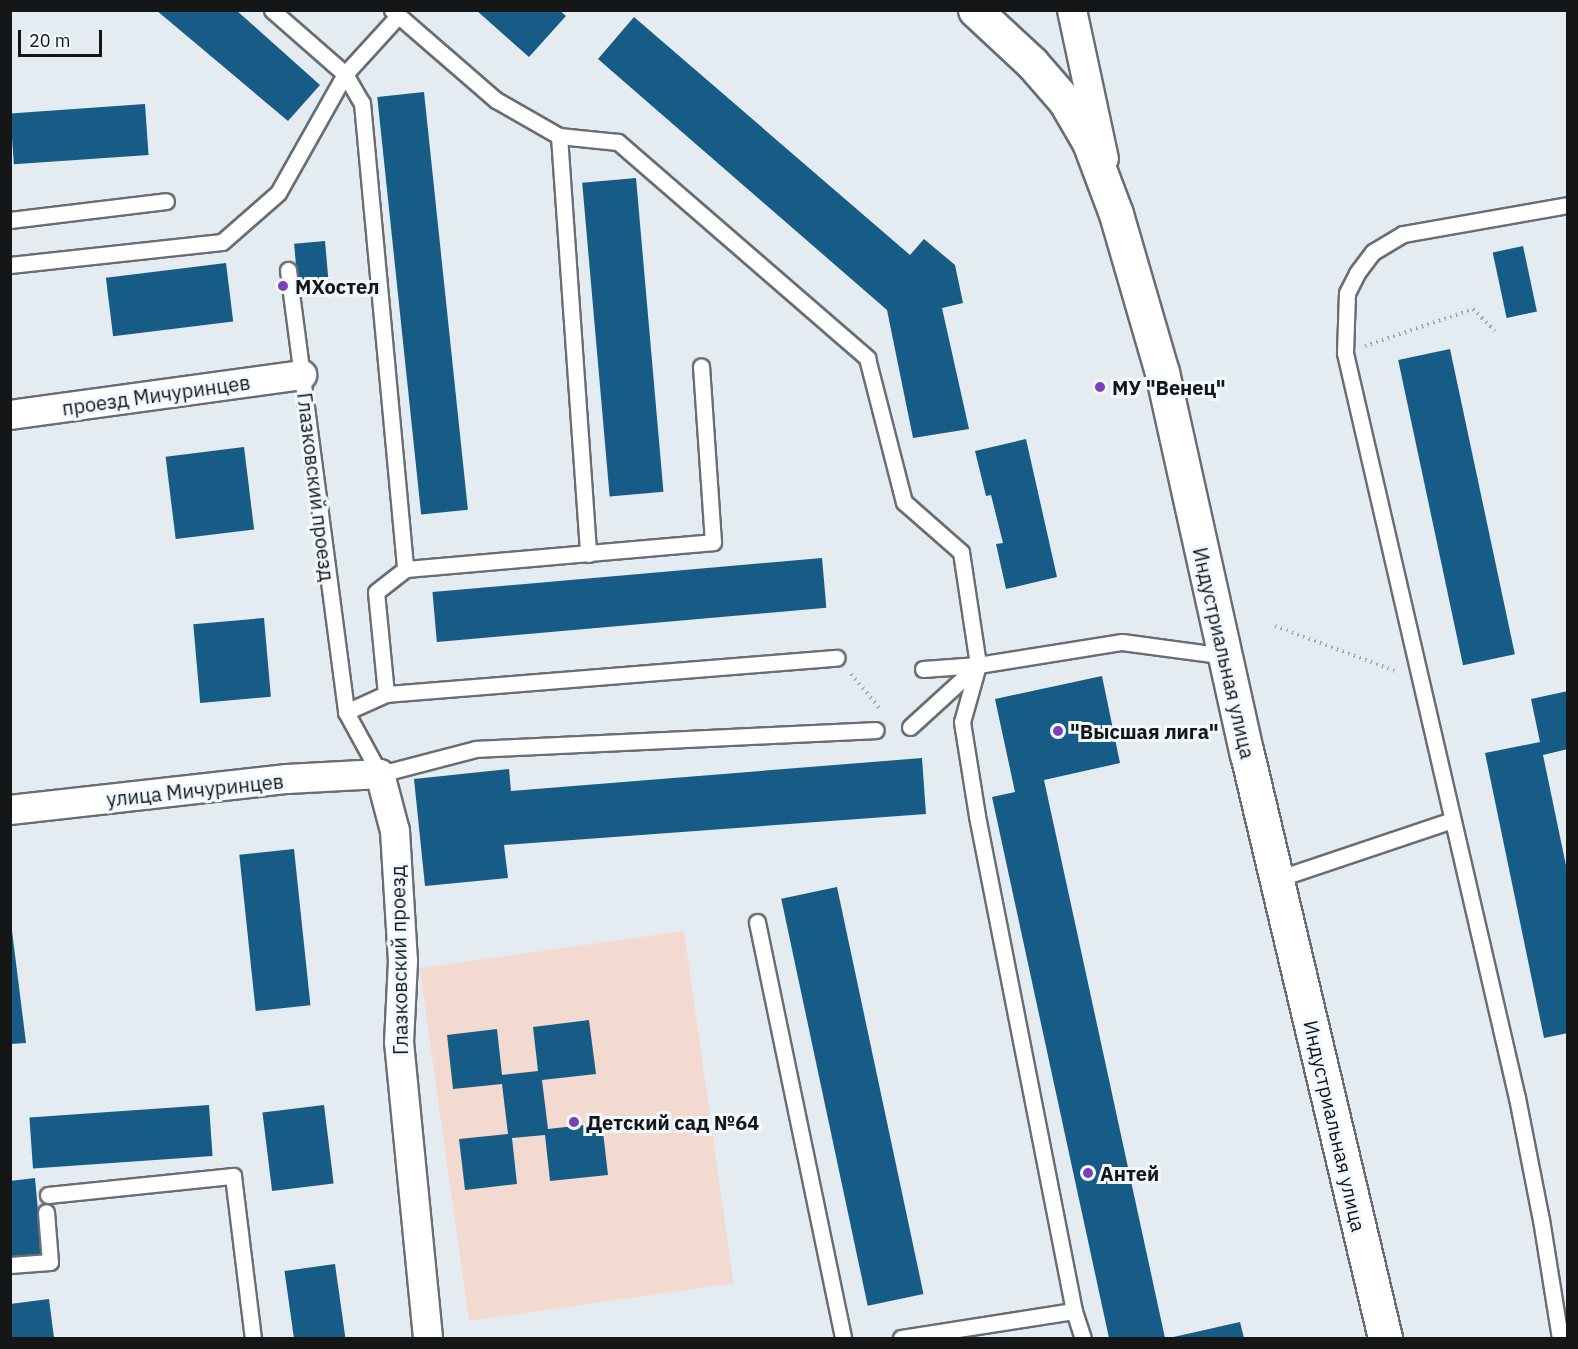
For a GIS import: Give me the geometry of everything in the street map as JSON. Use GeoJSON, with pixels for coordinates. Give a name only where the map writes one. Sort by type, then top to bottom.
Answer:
{"type":"FeatureCollection","features":[{"type":"Feature","properties":{"kind":"highway","name":"Индустриальная улица"},"geometry":{"type":"LineString","coordinates":[[975,10],[1032,63],[1065,100],[1089,142],[1116,214],[1162,372],[1225,656],[1385,1338]]}},
{"type":"Feature","properties":{"kind":"street"},"geometry":{"type":"LineString","coordinates":[[1072,10],[1116,214]]}},
{"type":"Feature","properties":{"kind":"street","name":"проезд Мичуринцев"},"geometry":{"type":"LineString","coordinates":[[10,415],[302,375]]}},
{"type":"Feature","properties":{"kind":"street","name":"улица Мичуринцев"},"geometry":{"type":"LineString","coordinates":[[10,810],[287,779],[380,774]]}},
{"type":"Feature","properties":{"kind":"street","name":"Глазковский проезд"},"geometry":{"type":"LineString","coordinates":[[380,774],[395,831],[404,961],[399,1042],[428,1338]]}},
{"type":"Feature","properties":{"kind":"lane"},"geometry":{"type":"LineString","coordinates":[[272,10],[345,74],[362,103],[405,569]]}},
{"type":"Feature","properties":{"kind":"lane"},"geometry":{"type":"LineString","coordinates":[[10,265],[222,242],[278,193],[345,74],[395,13],[496,100],[559,136],[618,142],[867,358],[904,502],[961,552],[978,665],[962,722],[977,816],[1074,1311],[1083,1338]]}},
{"type":"Feature","properties":{"kind":"lane"},"geometry":{"type":"LineString","coordinates":[[559,136],[588,554]]}},
{"type":"Feature","properties":{"kind":"lane"},"geometry":{"type":"LineString","coordinates":[[10,220],[166,201]]}},
{"type":"Feature","properties":{"kind":"lane"},"geometry":{"type":"LineString","coordinates":[[1560,1338],[1541,1220],[1517,1098],[1345,353],[1347,293],[1357,273],[1373,252],[1403,234],[1568,205]]}},
{"type":"Feature","properties":{"kind":"lane","name":"Глазковский проезд"},"geometry":{"type":"LineString","coordinates":[[288,270],[346,712],[380,774]]}},
{"type":"Feature","properties":{"kind":"lane"},"geometry":{"type":"LineString","coordinates":[[386,694],[376,592],[405,569],[713,542],[701,366]]}},
{"type":"Feature","properties":{"kind":"lane"},"geometry":{"type":"LineString","coordinates":[[923,669],[978,665],[1122,642],[1225,656]]}},
{"type":"Feature","properties":{"kind":"lane"},"geometry":{"type":"LineString","coordinates":[[346,712],[386,694],[837,658]]}},
{"type":"Feature","properties":{"kind":"lane"},"geometry":{"type":"LineString","coordinates":[[910,728],[978,665]]}},
{"type":"Feature","properties":{"kind":"lane"},"geometry":{"type":"LineString","coordinates":[[380,774],[476,749],[876,730]]}},
{"type":"Feature","properties":{"kind":"lane"},"geometry":{"type":"LineString","coordinates":[[1277,879],[1452,820]]}},
{"type":"Feature","properties":{"kind":"lane"},"geometry":{"type":"LineString","coordinates":[[757,922],[843,1338]]}},
{"type":"Feature","properties":{"kind":"lane"},"geometry":{"type":"LineString","coordinates":[[48,1195],[233,1176],[253,1338]]}},
{"type":"Feature","properties":{"kind":"lane"},"geometry":{"type":"LineString","coordinates":[[10,1265],[50,1262],[46,1212]]}},
{"type":"Feature","properties":{"kind":"lane"},"geometry":{"type":"LineString","coordinates":[[901,1338],[1074,1311]]}},
{"type":"Feature","properties":{"kind":"path"},"geometry":{"type":"LineString","coordinates":[[1345,353],[1473,309],[1495,331]]}},
{"type":"Feature","properties":{"kind":"path"},"geometry":{"type":"LineString","coordinates":[[1275,626],[1419,680]]}},
{"type":"Feature","properties":{"kind":"path"},"geometry":{"type":"LineString","coordinates":[[837,658],[882,711]]}},
{"type":"Feature","properties":{"kind":"shaded area","name":"Детский сад №64"},"geometry":{"type":"Polygon","coordinates":[[[684,931],[734,1284],[469,1321],[420,968],[684,931]]]}},
{"type":"Feature","properties":{"kind":"building"},"geometry":{"type":"Polygon","coordinates":[[[156,10],[236,10],[320,85],[288,121],[156,10]]]}},
{"type":"Feature","properties":{"kind":"building"},"geometry":{"type":"Polygon","coordinates":[[[476,10],[559,10],[566,16],[529,57],[476,10]]]}},
{"type":"Feature","properties":{"kind":"building"},"geometry":{"type":"Polygon","coordinates":[[[634,17],[910,255],[924,239],[955,265],[963,303],[942,308],[969,429],[913,438],[887,310],[598,59],[634,17]]]}},
{"type":"Feature","properties":{"kind":"building"},"geometry":{"type":"Polygon","coordinates":[[[424,92],[468,510],[421,515],[377,97],[424,92]]]}},
{"type":"Feature","properties":{"kind":"building"},"geometry":{"type":"Polygon","coordinates":[[[145,104],[149,155],[14,164],[10,113],[145,104]]]}},
{"type":"Feature","properties":{"kind":"building"},"geometry":{"type":"Polygon","coordinates":[[[636,178],[663,492],[610,497],[582,183],[636,178]]]}},
{"type":"Feature","properties":{"kind":"building"},"geometry":{"type":"Polygon","coordinates":[[[325,241],[329,288],[298,291],[294,244],[325,241]]]}},
{"type":"Feature","properties":{"kind":"building"},"geometry":{"type":"Polygon","coordinates":[[[1523,246],[1537,312],[1507,318],[1493,252],[1523,246]]]}},
{"type":"Feature","properties":{"kind":"building"},"geometry":{"type":"Polygon","coordinates":[[[226,263],[233,322],[113,336],[106,278],[226,263]]]}},
{"type":"Feature","properties":{"kind":"building"},"geometry":{"type":"Polygon","coordinates":[[[1450,349],[1515,654],[1463,665],[1398,360],[1450,349]]]}},
{"type":"Feature","properties":{"kind":"building"},"geometry":{"type":"Polygon","coordinates":[[[1026,439],[1057,577],[1006,589],[996,544],[1003,543],[991,495],[986,496],[975,451],[1026,439]]]}},
{"type":"Feature","properties":{"kind":"building"},"geometry":{"type":"Polygon","coordinates":[[[244,447],[254,529],[176,539],[166,457],[244,447]]]}},
{"type":"Feature","properties":{"kind":"building"},"geometry":{"type":"Polygon","coordinates":[[[822,558],[826,608],[437,642],[432,592],[822,558]]]}},
{"type":"Feature","properties":{"kind":"building"},"geometry":{"type":"Polygon","coordinates":[[[264,618],[271,697],[200,703],[193,624],[264,618]]]}},
{"type":"Feature","properties":{"kind":"building"},"geometry":{"type":"Polygon","coordinates":[[[1102,676],[1120,763],[1044,780],[1165,1338],[1109,1338],[992,797],[1015,792],[995,699],[1102,676]]]}},
{"type":"Feature","properties":{"kind":"building"},"geometry":{"type":"Polygon","coordinates":[[[1568,691],[1568,749],[1543,755],[1568,875],[1568,1033],[1544,1038],[1485,753],[1540,742],[1531,699],[1568,691]]]}},
{"type":"Feature","properties":{"kind":"building"},"geometry":{"type":"Polygon","coordinates":[[[922,758],[926,814],[504,845],[508,878],[425,886],[414,779],[509,769],[511,791],[922,758]]]}},
{"type":"Feature","properties":{"kind":"building"},"geometry":{"type":"Polygon","coordinates":[[[294,849],[310,1005],[256,1011],[239,855],[294,849]]]}},
{"type":"Feature","properties":{"kind":"building"},"geometry":{"type":"Polygon","coordinates":[[[837,887],[923,1294],[868,1306],[781,899],[837,887]]]}},
{"type":"Feature","properties":{"kind":"building"},"geometry":{"type":"Polygon","coordinates":[[[10,915],[26,1043],[10,1044],[10,915]]]}},
{"type":"Feature","properties":{"kind":"building"},"geometry":{"type":"Polygon","coordinates":[[[589,1020],[596,1074],[542,1080],[548,1129],[602,1123],[608,1175],[550,1181],[545,1135],[512,1138],[517,1184],[465,1190],[459,1139],[508,1134],[502,1084],[453,1089],[447,1035],[497,1029],[502,1075],[538,1071],[533,1027],[589,1020]]]}},
{"type":"Feature","properties":{"kind":"building"},"geometry":{"type":"Polygon","coordinates":[[[209,1105],[213,1156],[33,1168],[29,1118],[209,1105]]]}},
{"type":"Feature","properties":{"kind":"building"},"geometry":{"type":"Polygon","coordinates":[[[324,1105],[334,1183],[272,1191],[262,1113],[324,1105]]]}},
{"type":"Feature","properties":{"kind":"building"},"geometry":{"type":"Polygon","coordinates":[[[35,1178],[42,1254],[10,1257],[10,1181],[35,1178]]]}},
{"type":"Feature","properties":{"kind":"building"},"geometry":{"type":"Polygon","coordinates":[[[335,1264],[345,1338],[294,1338],[284,1271],[335,1264]]]}},
{"type":"Feature","properties":{"kind":"building"},"geometry":{"type":"Polygon","coordinates":[[[49,1299],[54,1338],[10,1338],[10,1304],[49,1299]]]}},
{"type":"Feature","properties":{"kind":"building"},"geometry":{"type":"Polygon","coordinates":[[[1240,1322],[1244,1338],[1169,1338],[1240,1322]]]}},
{"type":"Feature","properties":{"kind":"place","name":"МХостел"},"geometry":{"type":"Point","coordinates":[283,286]}},
{"type":"Feature","properties":{"kind":"place","name":"МУ \"Венец\""},"geometry":{"type":"Point","coordinates":[1100,387]}},
{"type":"Feature","properties":{"kind":"place","name":"\"Высшая лига\""},"geometry":{"type":"Point","coordinates":[1058,731]}},
{"type":"Feature","properties":{"kind":"place","name":"Детский сад №64"},"geometry":{"type":"Point","coordinates":[574,1122]}},
{"type":"Feature","properties":{"kind":"place","name":"Антей"},"geometry":{"type":"Point","coordinates":[1088,1173]}}]}
